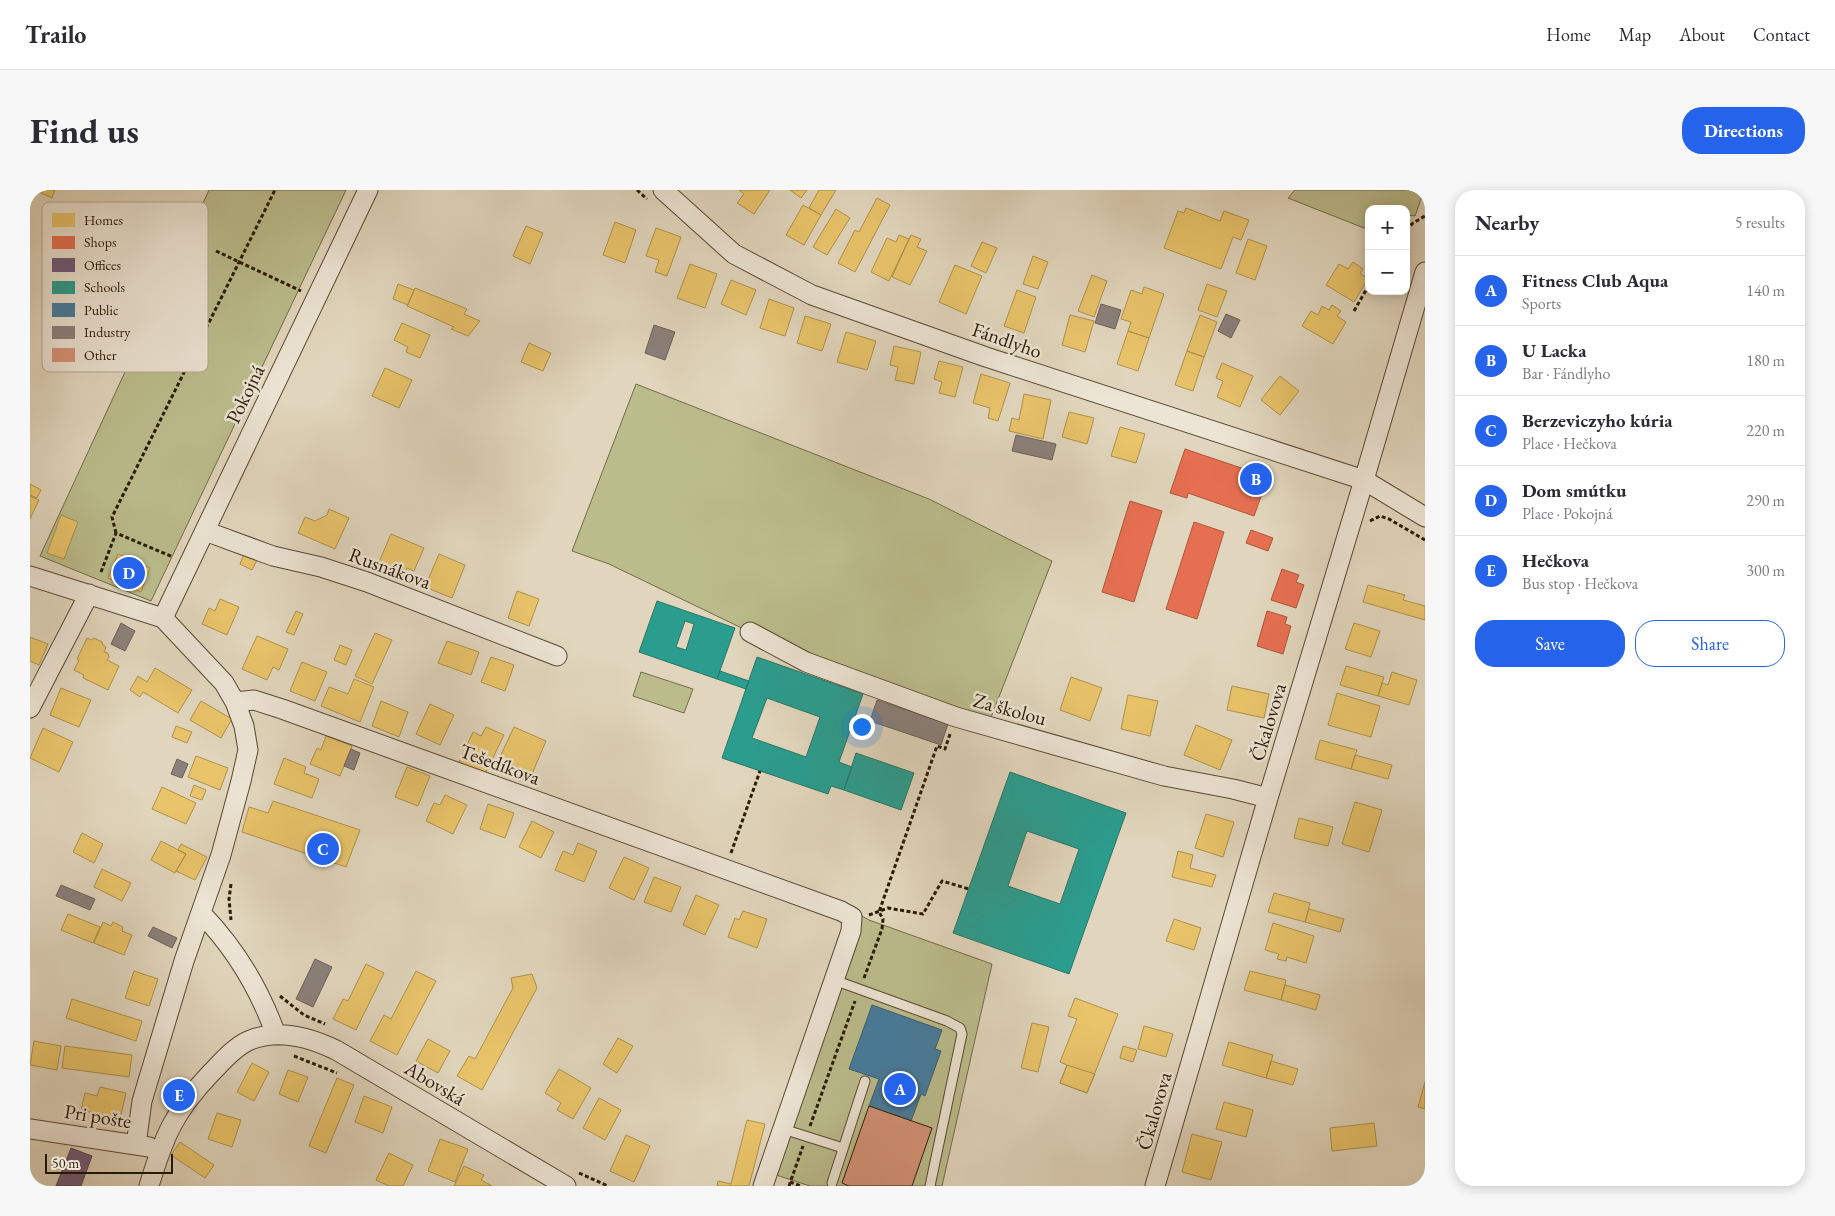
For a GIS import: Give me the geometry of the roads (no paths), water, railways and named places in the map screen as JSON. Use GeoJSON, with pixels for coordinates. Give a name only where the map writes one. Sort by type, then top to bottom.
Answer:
{"type":"FeatureCollection","features":[{"type":"Feature","properties":{"kind":"street","name":"Pokojná"},"geometry":{"type":"LineString","coordinates":[[162,618],[368,190]]}},
{"type":"Feature","properties":{"kind":"street","name":"Fándlyho"},"geometry":{"type":"LineString","coordinates":[[657,197],[734,254],[812,294],[986,357],[1364,480],[1425,517]]}},
{"type":"Feature","properties":{"kind":"street","name":"Čkalovova"},"geometry":{"type":"LineString","coordinates":[[1155,1186],[1268,798],[1425,272]]}},
{"type":"Feature","properties":{"kind":"street","name":"Rusnákova"},"geometry":{"type":"LineString","coordinates":[[204,531],[273,556],[321,567],[367,582],[557,656]]}},
{"type":"Feature","properties":{"kind":"street"},"geometry":{"type":"LineString","coordinates":[[30,576],[162,618],[224,684],[235,702],[244,726],[248,750],[221,855],[184,961],[142,1101],[136,1145]]}},
{"type":"Feature","properties":{"kind":"street"},"geometry":{"type":"LineString","coordinates":[[30,708],[89,594]]}},
{"type":"Feature","properties":{"kind":"street","name":"Za školou"},"geometry":{"type":"LineString","coordinates":[[750,632],[806,662],[956,717],[1164,776],[1233,788],[1268,798]]}},
{"type":"Feature","properties":{"kind":"street","name":"Tešedíkova"},"geometry":{"type":"LineString","coordinates":[[235,702],[254,700],[282,709],[841,911],[852,918],[851,931],[834,980]]}},
{"type":"Feature","properties":{"kind":"street"},"geometry":{"type":"LineString","coordinates":[[201,914],[215,928],[253,984],[268,1011],[276,1034]]}},
{"type":"Feature","properties":{"kind":"street"},"geometry":{"type":"LineString","coordinates":[[764,1186],[834,980]]}},
{"type":"Feature","properties":{"kind":"street","name":"Abovská"},"geometry":{"type":"LineString","coordinates":[[149,1186],[160,1149],[173,1120],[186,1102],[224,1059],[247,1041],[276,1034],[304,1037],[336,1050],[572,1179]]}},
{"type":"Feature","properties":{"kind":"street","name":"Pri pošte"},"geometry":{"type":"LineString","coordinates":[[30,1128],[160,1149]]}},
{"type":"Feature","properties":{"kind":"lane"},"geometry":{"type":"LineString","coordinates":[[834,980],[960,1028],[962,1034],[930,1186]]}},
{"type":"Feature","properties":{"kind":"lane"},"geometry":{"type":"LineString","coordinates":[[832,1183],[865,1082]]}},
{"type":"Feature","properties":{"kind":"lane"},"geometry":{"type":"LineString","coordinates":[[783,1129],[843,1148]]}},
{"type":"Feature","properties":{"kind":"place","name":"U Lacka"},"geometry":{"type":"Point","coordinates":[1256,479]}},
{"type":"Feature","properties":{"kind":"place","name":"Dom smútku"},"geometry":{"type":"Point","coordinates":[129,573]}},
{"type":"Feature","properties":{"kind":"place","name":"Berzeviczyho kúria"},"geometry":{"type":"Point","coordinates":[323,849]}},
{"type":"Feature","properties":{"kind":"place","name":"Fitness Club Aqua"},"geometry":{"type":"Point","coordinates":[900,1089]}},
{"type":"Feature","properties":{"kind":"place","name":"Hečkova"},"geometry":{"type":"Point","coordinates":[179,1095]}}]}
